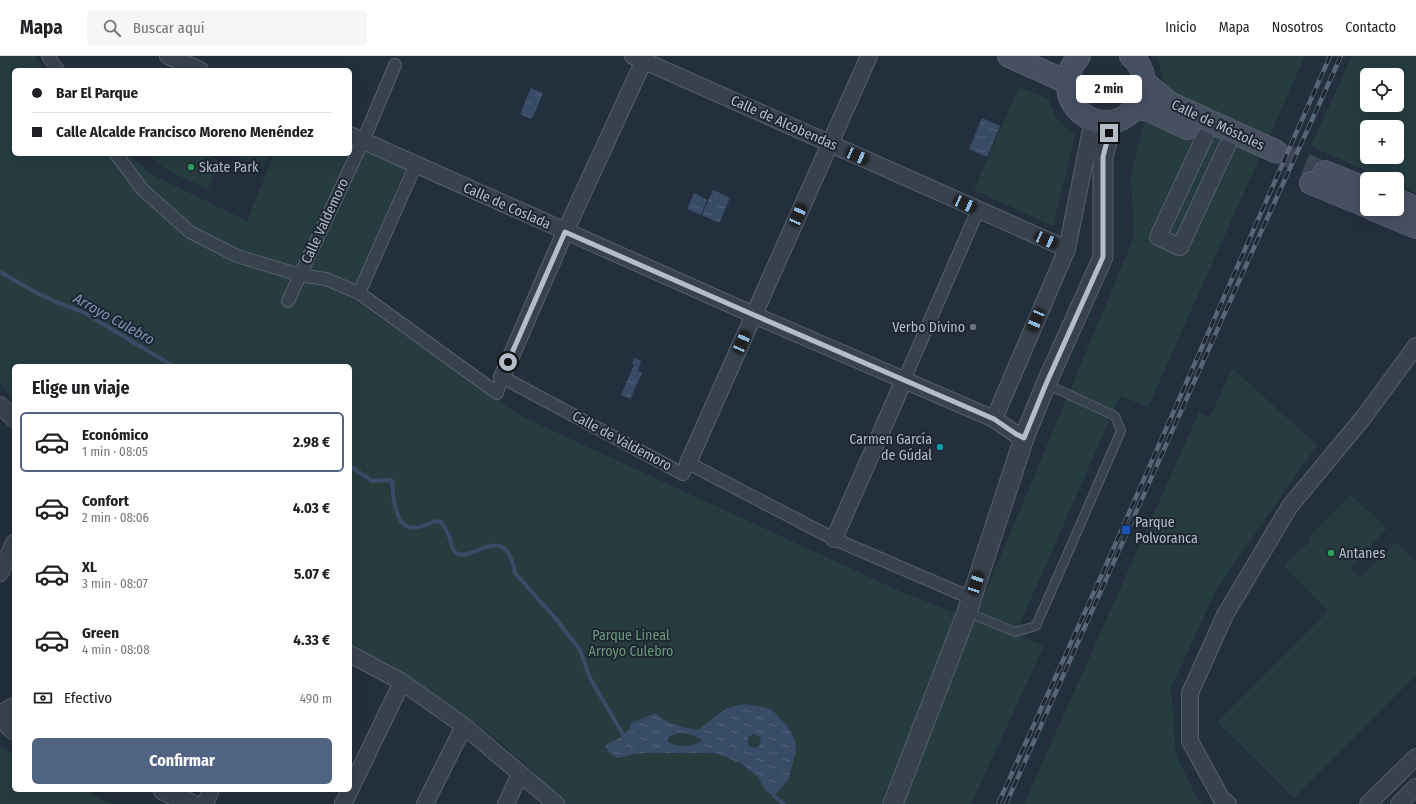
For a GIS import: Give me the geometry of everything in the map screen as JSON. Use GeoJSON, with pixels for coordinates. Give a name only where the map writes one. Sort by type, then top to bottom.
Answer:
{"type":"FeatureCollection","features":[{"type":"Feature","properties":{"kind":"main road"},"geometry":{"type":"LineString","coordinates":[[1009,56],[1067,82]]}},
{"type":"Feature","properties":{"kind":"main road"},"geometry":{"type":"LineString","coordinates":[[1079,56],[1069,72],[1067,82],[1068,94],[1074,105],[1082,114],[1102,121],[1126,116],[1136,107],[1142,95],[1144,82],[1142,70],[1136,60],[1131,56]]}},
{"type":"Feature","properties":{"kind":"main road","name":"Calle de Móstoles"},"geometry":{"type":"LineString","coordinates":[[1136,107],[1151,111],[1227,146],[1272,158],[1169,103],[1144,82]]}},
{"type":"Feature","properties":{"kind":"main road"},"geometry":{"type":"LineString","coordinates":[[1360,187],[1314,176],[1360,202]]}},
{"type":"Feature","properties":{"kind":"main road"},"geometry":{"type":"LineString","coordinates":[[1404,203],[1416,208]]}},
{"type":"Feature","properties":{"kind":"main road"},"geometry":{"type":"LineString","coordinates":[[1390,216],[1416,227]]}},
{"type":"Feature","properties":{"kind":"street"},"geometry":{"type":"LineString","coordinates":[[48,56],[57,68]]}},
{"type":"Feature","properties":{"kind":"street"},"geometry":{"type":"LineString","coordinates":[[168,56],[195,68]]}},
{"type":"Feature","properties":{"kind":"street"},"geometry":{"type":"LineString","coordinates":[[688,463],[869,56]]}},
{"type":"Feature","properties":{"kind":"street"},"geometry":{"type":"LineString","coordinates":[[118,156],[143,190],[190,232],[237,256],[300,275],[326,279],[359,294],[497,393],[502,377],[641,58]]}},
{"type":"Feature","properties":{"kind":"street","name":"Calle de Alcobendas"},"geometry":{"type":"LineString","coordinates":[[641,58],[1067,249]]}},
{"type":"Feature","properties":{"kind":"street","name":"Calle Valdemoro"},"geometry":{"type":"LineString","coordinates":[[352,148],[395,65]]}},
{"type":"Feature","properties":{"kind":"street"},"geometry":{"type":"LineString","coordinates":[[994,419],[1067,249],[1102,121]]}},
{"type":"Feature","properties":{"kind":"street"},"geometry":{"type":"LineString","coordinates":[[893,804],[969,605],[1024,438],[1046,384],[1103,257],[1102,121]]}},
{"type":"Feature","properties":{"kind":"street"},"geometry":{"type":"LineString","coordinates":[[1205,136],[1158,237],[1180,247],[1227,146]]}},
{"type":"Feature","properties":{"kind":"street","name":"Calle de Coslada"},"geometry":{"type":"LineString","coordinates":[[356,138],[565,232],[994,419],[1024,438]]}},
{"type":"Feature","properties":{"kind":"street","name":"Calle Valdemoro"},"geometry":{"type":"LineString","coordinates":[[288,301],[349,156]]}},
{"type":"Feature","properties":{"kind":"street"},"geometry":{"type":"LineString","coordinates":[[359,294],[416,164]]}},
{"type":"Feature","properties":{"kind":"street"},"geometry":{"type":"LineString","coordinates":[[834,539],[978,210]]}},
{"type":"Feature","properties":{"kind":"street"},"geometry":{"type":"LineString","coordinates":[[1228,804],[1221,798],[1190,741],[1190,693],[1225,615],[1290,506],[1363,418],[1416,346]]}},
{"type":"Feature","properties":{"kind":"street","name":"Calle de Valdemoro"},"geometry":{"type":"LineString","coordinates":[[502,377],[683,474],[688,463],[834,539],[969,605]]}},
{"type":"Feature","properties":{"kind":"street"},"geometry":{"type":"LineString","coordinates":[[0,405],[12,417]]}},
{"type":"Feature","properties":{"kind":"street"},"geometry":{"type":"LineString","coordinates":[[0,573],[12,548]]}},
{"type":"Feature","properties":{"kind":"street"},"geometry":{"type":"LineString","coordinates":[[352,655],[402,682],[464,726],[556,804]]}},
{"type":"Feature","properties":{"kind":"street"},"geometry":{"type":"LineString","coordinates":[[352,786],[402,682]]}},
{"type":"Feature","properties":{"kind":"street"},"geometry":{"type":"LineString","coordinates":[[7,710],[6,720],[12,728]]}},
{"type":"Feature","properties":{"kind":"street"},"geometry":{"type":"LineString","coordinates":[[425,804],[464,726]]}},
{"type":"Feature","properties":{"kind":"street"},"geometry":{"type":"LineString","coordinates":[[1368,804],[1416,757]]}},
{"type":"Feature","properties":{"kind":"street"},"geometry":{"type":"LineString","coordinates":[[506,804],[520,774]]}},
{"type":"Feature","properties":{"kind":"street"},"geometry":{"type":"LineString","coordinates":[[1399,804],[1416,787]]}},
{"type":"Feature","properties":{"kind":"street"},"geometry":{"type":"LineString","coordinates":[[167,792],[191,804]]}},
{"type":"Feature","properties":{"kind":"street"},"geometry":{"type":"LineString","coordinates":[[205,804],[210,792]]}},
{"type":"Feature","properties":{"kind":"street"},"geometry":{"type":"LineString","coordinates":[[343,804],[349,792]]}},
{"type":"Feature","properties":{"kind":"lane"},"geometry":{"type":"LineString","coordinates":[[969,605],[1015,632],[1036,626],[1121,431],[1115,416],[1046,384]]}},
{"type":"Feature","properties":{"kind":"green space","name":"Parque Lineal Arroyo Culebro"},"geometry":{"type":"Polygon","coordinates":[[[0,56],[35,56],[43,68],[12,68],[12,156],[131,156],[151,174],[247,221],[273,156],[352,156],[352,146],[405,169],[350,297],[521,416],[902,592],[974,620],[1134,237],[1131,177],[1141,133],[1163,79],[1156,56],[1305,56],[1148,407],[1120,396],[1016,633],[1044,646],[971,804],[566,804],[531,769],[487,731],[407,676],[352,647],[352,364],[12,364],[12,398],[0,384],[0,56]]]}},
{"type":"Feature","properties":{"kind":"green space"},"geometry":{"type":"Polygon","coordinates":[[[1352,56],[1416,56],[1416,193],[1404,187],[1404,172],[1369,172],[1311,146],[1352,56]]]}},
{"type":"Feature","properties":{"kind":"green space"},"geometry":{"type":"Polygon","coordinates":[[[1019,87],[1049,99],[1055,116],[1075,135],[1053,226],[974,190],[1019,87]]]}},
{"type":"Feature","properties":{"kind":"green space","name":"Skate Park"},"geometry":{"type":"Polygon","coordinates":[[[153,156],[208,156],[219,161],[208,189],[174,174],[152,159],[153,156]]]}},
{"type":"Feature","properties":{"kind":"green space"},"geometry":{"type":"Polygon","coordinates":[[[236,156],[269,156],[263,168],[236,156]]]}},
{"type":"Feature","properties":{"kind":"green space"},"geometry":{"type":"Polygon","coordinates":[[[1232,368],[1317,445],[1216,590],[1171,688],[1176,755],[1198,800],[1202,804],[1024,804],[1199,412],[1210,417],[1232,368]]]}},
{"type":"Feature","properties":{"kind":"green space"},"geometry":{"type":"Polygon","coordinates":[[[1351,495],[1387,528],[1350,568],[1360,578],[1397,542],[1416,561],[1416,675],[1294,798],[1217,722],[1328,611],[1284,566],[1311,540],[1309,538],[1351,495]]]}},
{"type":"Feature","properties":{"kind":"green space"},"geometry":{"type":"Polygon","coordinates":[[[0,747],[12,753],[12,792],[88,792],[112,804],[0,804],[0,747]]]}},
{"type":"Feature","properties":{"kind":"water"},"geometry":{"type":"Polygon","coordinates":[[[531,88],[543,93],[532,119],[520,114],[531,88]]]}},
{"type":"Feature","properties":{"kind":"water"},"geometry":{"type":"Polygon","coordinates":[[[982,118],[1000,126],[987,157],[969,149],[982,118]]]}},
{"type":"Feature","properties":{"kind":"water"},"geometry":{"type":"Polygon","coordinates":[[[713,190],[730,198],[719,223],[702,215],[713,190]]]}},
{"type":"Feature","properties":{"kind":"water"},"geometry":{"type":"Polygon","coordinates":[[[694,193],[707,200],[701,215],[687,209],[694,193]]]}},
{"type":"Feature","properties":{"kind":"water"},"geometry":{"type":"Polygon","coordinates":[[[634,358],[641,361],[638,371],[642,373],[630,399],[621,395],[634,365],[632,364],[634,358]]]}},
{"type":"Feature","properties":{"kind":"water"},"geometry":{"type":"Polygon","coordinates":[[[744,704],[767,708],[775,713],[790,730],[795,740],[796,751],[788,780],[774,796],[766,791],[758,777],[741,763],[715,753],[638,753],[617,758],[609,753],[605,745],[624,736],[624,734],[629,730],[631,723],[656,713],[664,720],[698,730],[727,708],[744,704]],[[680,733],[672,735],[667,739],[668,742],[677,745],[690,746],[702,741],[692,735],[680,733]],[[754,734],[749,736],[747,741],[749,746],[754,748],[759,746],[761,741],[759,736],[754,734]]]}},
{"type":"Feature","properties":{"kind":"waterway","name":"Arroyo Culebro"},"geometry":{"type":"LineString","coordinates":[[0,272],[37,293],[83,312],[170,364]]}},
{"type":"Feature","properties":{"kind":"waterway","name":"Arroyo Culebro"},"geometry":{"type":"LineString","coordinates":[[352,467],[372,481],[392,481],[397,513],[404,525],[416,528],[425,526],[435,521],[441,522],[454,551],[460,554],[468,554],[495,545],[504,548],[510,556],[515,573],[556,619],[580,650],[590,678],[624,736],[629,738]]}},
{"type":"Feature","properties":{"kind":"waterway","name":"Arroyo Culebro"},"geometry":{"type":"LineString","coordinates":[[773,791],[774,796],[784,804]]}},
{"type":"Feature","properties":{"kind":"tunnel"},"geometry":{"type":"LineString","coordinates":[[1275,151],[1317,169]]}},
{"type":"Feature","properties":{"kind":"railway"},"geometry":{"type":"LineString","coordinates":[[998,804],[1103,572],[1330,56]]}},
{"type":"Feature","properties":{"kind":"railway"},"geometry":{"type":"LineString","coordinates":[[1006,804],[1341,56]]}},
{"type":"Feature","properties":{"kind":"place","name":"Skate Park"},"geometry":{"type":"Point","coordinates":[191,167]}},
{"type":"Feature","properties":{"kind":"place","name":"Verbo Divino"},"geometry":{"type":"Point","coordinates":[973,327]}},
{"type":"Feature","properties":{"kind":"place","name":"Carmen García de Gúdal"},"geometry":{"type":"Point","coordinates":[940,447]}},
{"type":"Feature","properties":{"kind":"place","name":"Parque Polvoranca"},"geometry":{"type":"Point","coordinates":[1126,530]}},
{"type":"Feature","properties":{"kind":"place","name":"Antanes"},"geometry":{"type":"Point","coordinates":[1331,553]}},
{"type":"Feature","properties":{"kind":"route"},"geometry":{"type":"LineString","coordinates":[[508,362],[565,232],[994,419],[1024,438],[1046,384],[1103,257],[1103,157],[1109,133]]}}]}
